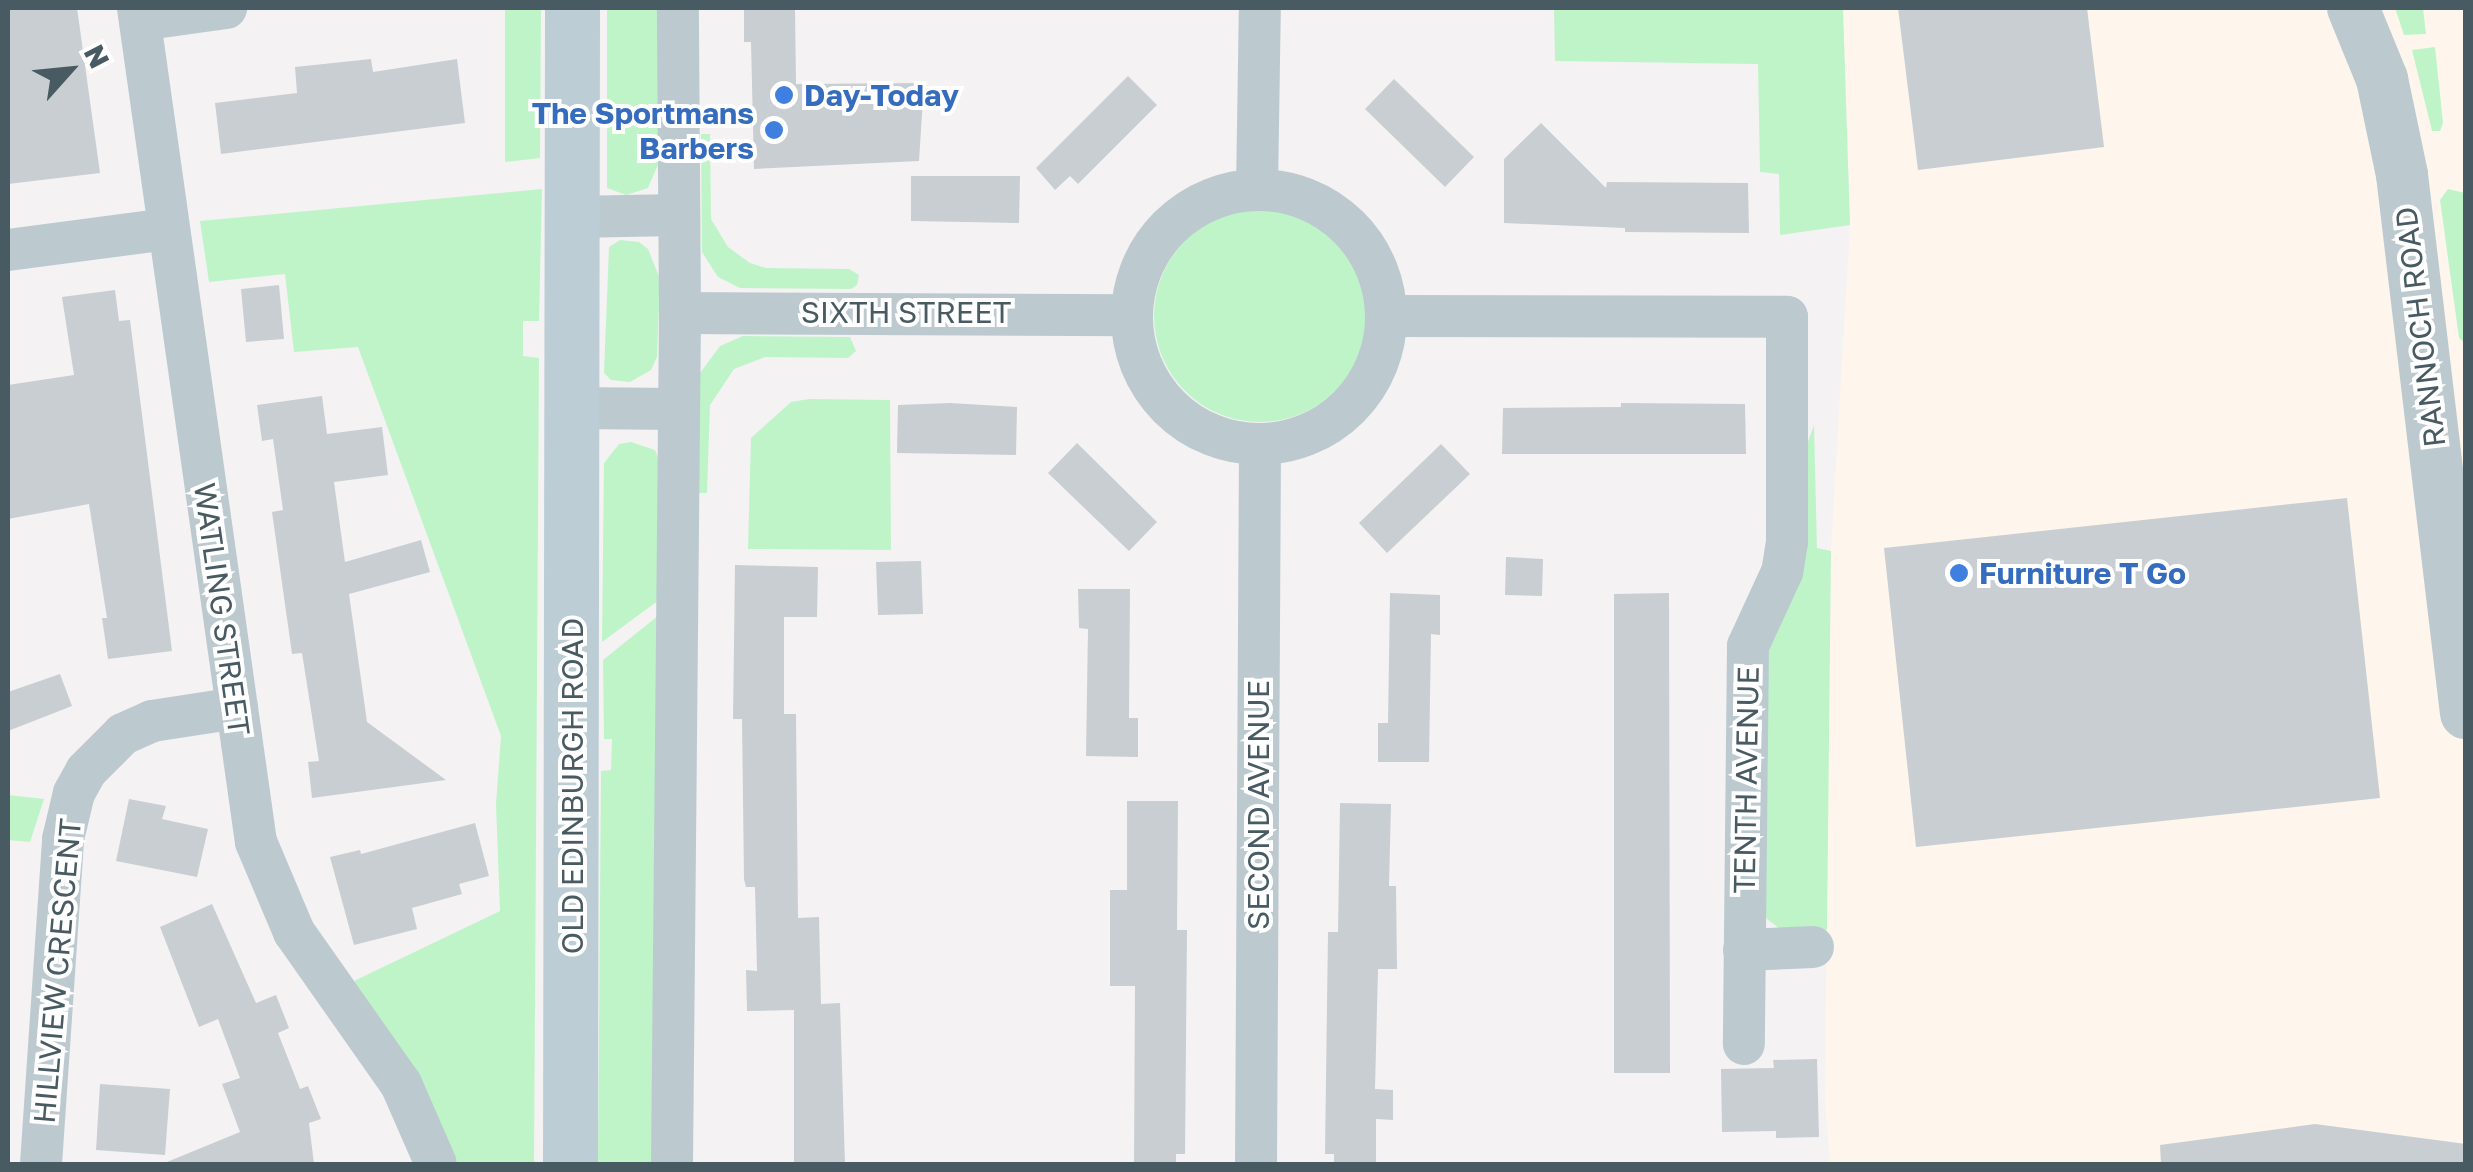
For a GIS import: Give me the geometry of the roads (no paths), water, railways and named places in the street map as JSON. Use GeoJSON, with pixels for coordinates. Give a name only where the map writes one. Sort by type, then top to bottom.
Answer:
{"type":"FeatureCollection","features":[{"type":"Feature","properties":{"kind":"main road","name":"OLD EDINBURGH ROAD"},"geometry":{"type":"LineString","coordinates":[[570,1164],[572,8]]}},
{"type":"Feature","properties":{"kind":"street"},"geometry":{"type":"LineString","coordinates":[[139,14],[226,8]]}},
{"type":"Feature","properties":{"kind":"street"},"geometry":{"type":"LineString","coordinates":[[672,1164],[680,313],[678,8]]}},
{"type":"Feature","properties":{"kind":"street"},"geometry":{"type":"LineString","coordinates":[[1257,189],[1260,8]]}},
{"type":"Feature","properties":{"kind":"street","name":"RANNOCH ROAD"},"geometry":{"type":"LineString","coordinates":[[2353,8],[2382,78],[2402,175],[2466,714]]}},
{"type":"Feature","properties":{"kind":"street","name":"WATLING STREET"},"geometry":{"type":"LineString","coordinates":[[139,14],[256,842],[272,890],[294,932],[401,1084],[436,1164]]}},
{"type":"Feature","properties":{"kind":"street"},"geometry":{"type":"LineString","coordinates":[[1257,189],[1296,196],[1333,213],[1362,241],[1380,277],[1386,316],[1380,356],[1368,380],[1335,420],[1300,438],[1260,444],[1226,440],[1196,428],[1169,407],[1148,380],[1136,349],[1132,315],[1138,276],[1156,242],[1184,214],[1218,196],[1257,189]]}},
{"type":"Feature","properties":{"kind":"street"},"geometry":{"type":"LineString","coordinates":[[572,217],[677,214]]}},
{"type":"Feature","properties":{"kind":"street"},"geometry":{"type":"LineString","coordinates":[[8,250],[167,228]]}},
{"type":"Feature","properties":{"kind":"street","name":"SIXTH STREET"},"geometry":{"type":"LineString","coordinates":[[680,313],[1132,315]]}},
{"type":"Feature","properties":{"kind":"street","name":"TENTH AVENUE"},"geometry":{"type":"LineString","coordinates":[[1386,316],[1787,317],[1787,542],[1782,572],[1748,646],[1744,1044]]}},
{"type":"Feature","properties":{"kind":"street"},"geometry":{"type":"LineString","coordinates":[[573,408],[678,409]]}},
{"type":"Feature","properties":{"kind":"street","name":"SECOND AVENUE"},"geometry":{"type":"LineString","coordinates":[[1256,1164],[1260,444]]}},
{"type":"Feature","properties":{"kind":"street","name":"HILLVIEW CRESCENT"},"geometry":{"type":"LineString","coordinates":[[41,1164],[63,839],[74,793],[86,772],[123,734],[152,721],[237,708]]}},
{"type":"Feature","properties":{"kind":"street"},"geometry":{"type":"LineString","coordinates":[[1744,950],[1813,947]]}},
{"type":"Feature","properties":{"kind":"place","name":"Day-Today"},"geometry":{"type":"Point","coordinates":[784,95]}},
{"type":"Feature","properties":{"kind":"place","name":"The Sportmans Barbers"},"geometry":{"type":"Point","coordinates":[774,130]}},
{"type":"Feature","properties":{"kind":"place","name":"Furniture T Go"},"geometry":{"type":"Point","coordinates":[1959,573]}}]}
